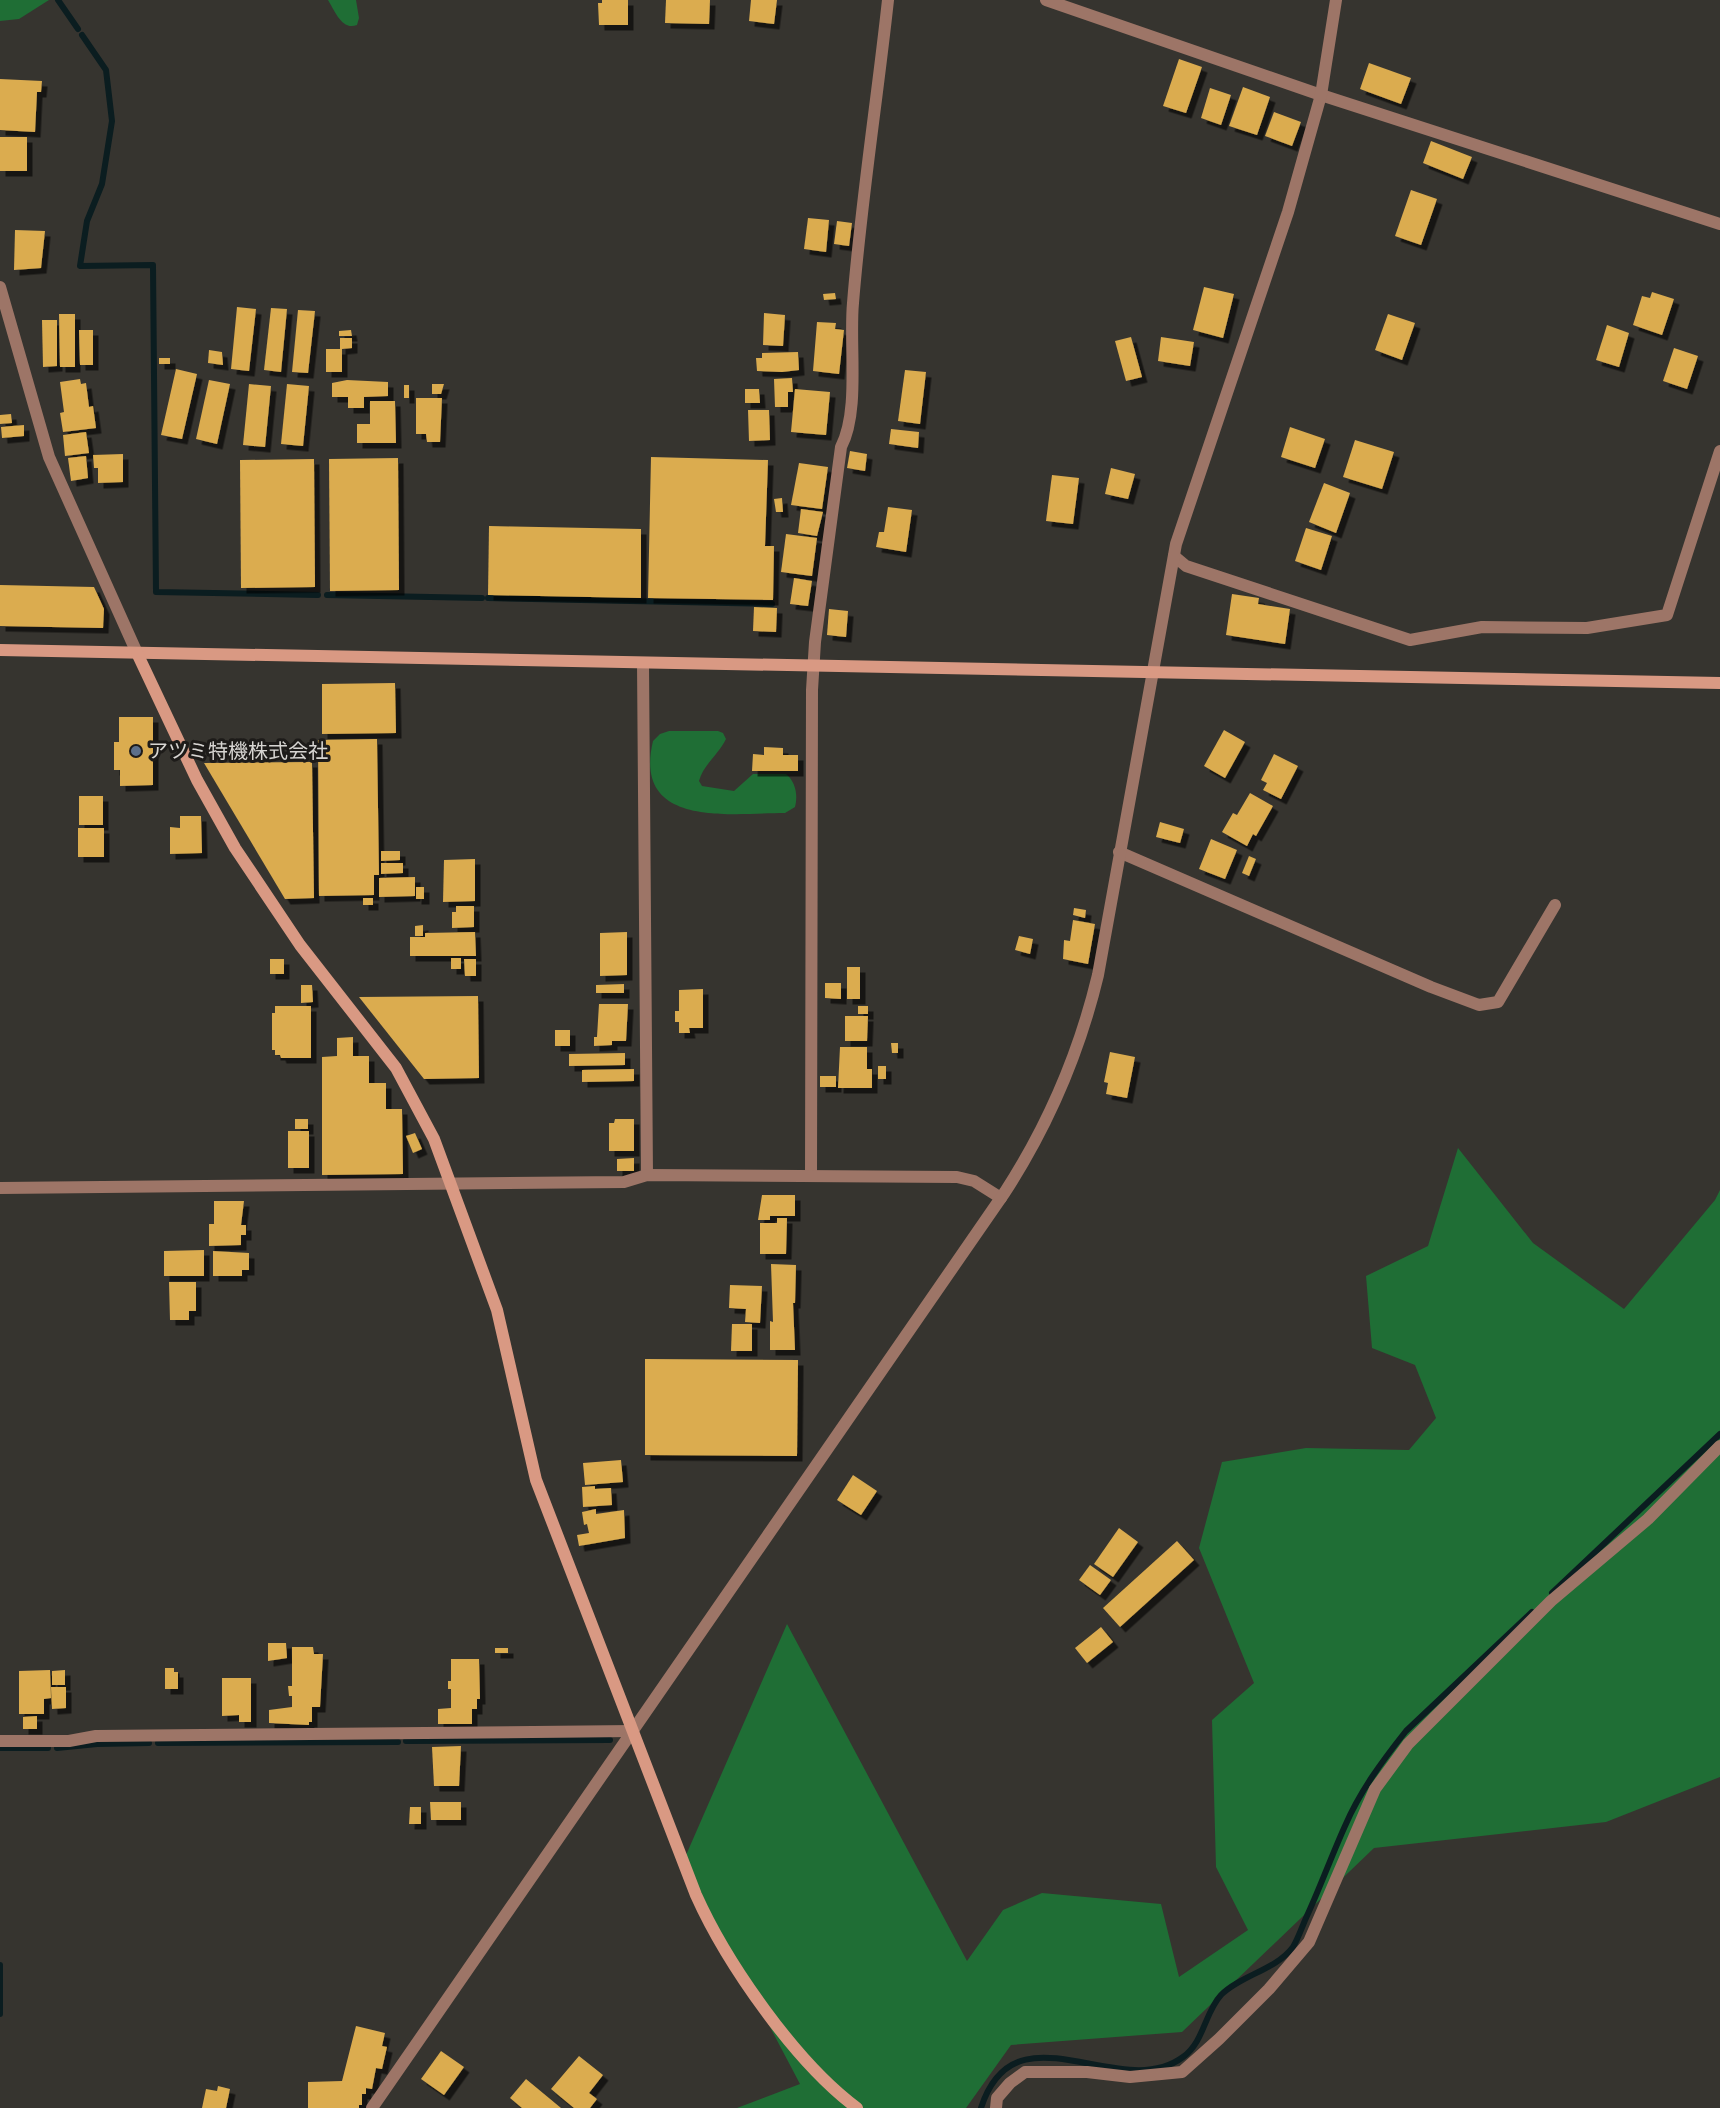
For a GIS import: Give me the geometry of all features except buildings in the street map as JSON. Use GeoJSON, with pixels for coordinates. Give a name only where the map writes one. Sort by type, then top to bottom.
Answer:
{"type":"FeatureCollection","features":[{"type":"Feature","properties":{"kind":"street"},"geometry":{"type":"LineString","coordinates":[[811,1176],[813,666],[841,447],[847,435],[852,370],[853,305],[888,0]]}},
{"type":"Feature","properties":{"kind":"street"},"geometry":{"type":"LineString","coordinates":[[1046,0],[1321,95],[1720,224]]}},
{"type":"Feature","properties":{"kind":"street"},"geometry":{"type":"LineString","coordinates":[[372,2108],[1001,1198],[1045,1124],[1080,1041],[1098,975],[1152,673],[1183,519],[1288,212],[1321,95],[1336,0]]}},
{"type":"Feature","properties":{"kind":"street"},"geometry":{"type":"LineString","coordinates":[[0,287],[50,457],[137,653],[197,780],[235,848],[300,945],[396,1068],[423,1115],[497,1310],[536,1480],[696,1895],[720,1944],[756,1996],[818,2074],[858,2108]]}},
{"type":"Feature","properties":{"kind":"street"},"geometry":{"type":"LineString","coordinates":[[1174,556],[1186,566],[1410,640],[1482,627],[1587,628],[1666,615],[1720,451]]}},
{"type":"Feature","properties":{"kind":"street"},"geometry":{"type":"LineString","coordinates":[[0,650],[1720,683]]}},
{"type":"Feature","properties":{"kind":"street"},"geometry":{"type":"LineString","coordinates":[[643,663],[647,1175]]}},
{"type":"Feature","properties":{"kind":"street"},"geometry":{"type":"LineString","coordinates":[[1119,852],[1431,987],[1479,1005],[1498,1002],[1555,904]]}},
{"type":"Feature","properties":{"kind":"street"},"geometry":{"type":"LineString","coordinates":[[0,1188],[624,1182],[647,1175],[957,1177],[974,1181],[1001,1198]]}},
{"type":"Feature","properties":{"kind":"street"},"geometry":{"type":"LineString","coordinates":[[996,2108],[997,2098],[1010,2083],[1025,2072],[1087,2072],[1130,2077],[1182,2072],[1219,2040],[1269,1989],[1309,1942],[1375,1789],[1408,1744],[1551,1601],[1648,1519],[1720,1446]]}},
{"type":"Feature","properties":{"kind":"street"},"geometry":{"type":"LineString","coordinates":[[0,1741],[69,1741],[96,1736],[633,1731]]}},
{"type":"Feature","properties":{"kind":"green space"},"geometry":{"type":"Polygon","coordinates":[[[0,0],[49,0],[19,19],[0,21],[0,0]]]}},
{"type":"Feature","properties":{"kind":"green space"},"geometry":{"type":"Polygon","coordinates":[[[328,0],[356,0],[359,18],[357,25],[343,23],[328,0]]]}},
{"type":"Feature","properties":{"kind":"green space"},"geometry":{"type":"Polygon","coordinates":[[[669,731],[718,731],[723,733],[726,739],[701,775],[699,781],[702,786],[734,791],[753,774],[786,774],[795,789],[795,807],[785,813],[714,813],[691,810],[672,802],[657,789],[650,769],[653,741],[660,734],[669,731]]]}},
{"type":"Feature","properties":{"kind":"green space"},"geometry":{"type":"Polygon","coordinates":[[[1458,1148],[1533,1243],[1624,1309],[1715,1200],[1720,1190],[1720,1777],[1606,1822],[1374,1848],[1182,2032],[1011,2045],[966,2108],[737,2108],[800,2084],[683,1862],[787,1624],[967,1961],[1003,1910],[1042,1893],[1161,1904],[1179,1977],[1248,1930],[1216,1867],[1212,1720],[1254,1683],[1199,1548],[1222,1462],[1306,1448],[1409,1450],[1436,1418],[1415,1365],[1372,1348],[1366,1276],[1428,1246],[1458,1148]]]}},
{"type":"Feature","properties":{"kind":"waterway"},"geometry":{"type":"LineString","coordinates":[[58,0],[78,29]]}},
{"type":"Feature","properties":{"kind":"waterway"},"geometry":{"type":"LineString","coordinates":[[82,35],[106,70],[112,121],[102,184],[87,221],[80,266],[153,265],[156,592],[318,595]]}},
{"type":"Feature","properties":{"kind":"waterway"},"geometry":{"type":"LineString","coordinates":[[327,595],[482,598]]}},
{"type":"Feature","properties":{"kind":"waterway"},"geometry":{"type":"LineString","coordinates":[[488,598],[772,604]]}},
{"type":"Feature","properties":{"kind":"waterway"},"geometry":{"type":"LineString","coordinates":[[1552,1593],[1720,1434]]}},
{"type":"Feature","properties":{"kind":"waterway"},"geometry":{"type":"LineString","coordinates":[[981,2108],[997,2077],[1018,2062],[1043,2058],[1071,2060],[1130,2070],[1158,2068],[1183,2057],[1190,2051],[1221,1995],[1238,1982],[1268,1967],[1286,1955],[1293,1947],[1351,1813],[1372,1776],[1397,1742],[1532,1612]]}},
{"type":"Feature","properties":{"kind":"waterway"},"geometry":{"type":"LineString","coordinates":[[406,1741],[610,1740]]}},
{"type":"Feature","properties":{"kind":"waterway"},"geometry":{"type":"LineString","coordinates":[[158,1743],[398,1742]]}},
{"type":"Feature","properties":{"kind":"waterway"},"geometry":{"type":"LineString","coordinates":[[57,1748],[97,1744],[149,1743]]}},
{"type":"Feature","properties":{"kind":"waterway"},"geometry":{"type":"LineString","coordinates":[[0,1748],[48,1748]]}},
{"type":"Feature","properties":{"kind":"waterway"},"geometry":{"type":"LineString","coordinates":[[0,1965],[0,2014]]}},
{"type":"Feature","properties":{"kind":"place","name":"アツミ特機株式会社"},"geometry":{"type":"Point","coordinates":[136,751]}}]}
